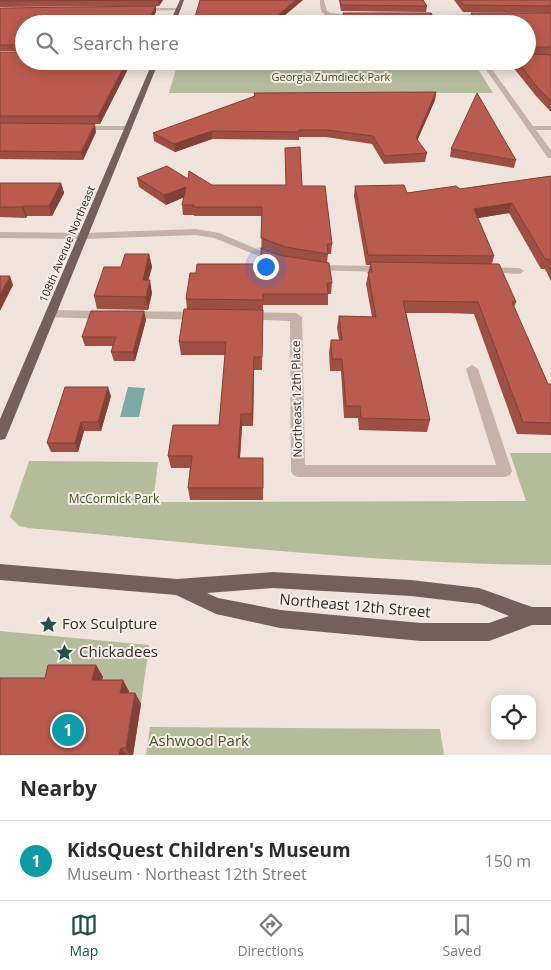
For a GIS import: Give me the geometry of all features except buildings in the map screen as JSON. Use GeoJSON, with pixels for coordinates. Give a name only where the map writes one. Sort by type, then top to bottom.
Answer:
{"type":"FeatureCollection","features":[{"type":"Feature","properties":{"kind":"main road"},"geometry":{"type":"LineString","coordinates":[[176,15],[182,0]]}},
{"type":"Feature","properties":{"kind":"main road","name":"108th Avenue Northeast"},"geometry":{"type":"LineString","coordinates":[[0,435],[152,70]]}},
{"type":"Feature","properties":{"kind":"main road","name":"Northeast 12th Street"},"geometry":{"type":"LineString","coordinates":[[0,572],[177,587],[273,580],[412,588],[479,596],[532,616]]}},
{"type":"Feature","properties":{"kind":"main road","name":"Northeast 12th Street"},"geometry":{"type":"LineString","coordinates":[[177,587],[216,606],[280,619],[421,632],[489,632],[532,616],[551,616]]}},
{"type":"Feature","properties":{"kind":"street"},"geometry":{"type":"LineString","coordinates":[[322,0],[324,11],[334,15]]}},
{"type":"Feature","properties":{"kind":"street"},"geometry":{"type":"LineString","coordinates":[[129,10],[178,10]]}},
{"type":"Feature","properties":{"kind":"street"},"geometry":{"type":"LineString","coordinates":[[489,70],[551,156]]}},
{"type":"Feature","properties":{"kind":"street"},"geometry":{"type":"LineString","coordinates":[[67,128],[129,128]]}},
{"type":"Feature","properties":{"kind":"street"},"geometry":{"type":"LineString","coordinates":[[531,128],[551,128]]}},
{"type":"Feature","properties":{"kind":"street"},"geometry":{"type":"LineString","coordinates":[[0,235],[83,236],[196,232],[216,235],[283,262]]}},
{"type":"Feature","properties":{"kind":"street"},"geometry":{"type":"LineString","coordinates":[[302,266],[392,270]]}},
{"type":"Feature","properties":{"kind":"street"},"geometry":{"type":"LineString","coordinates":[[480,270],[519,271]]}},
{"type":"Feature","properties":{"kind":"street"},"geometry":{"type":"LineString","coordinates":[[51,314],[217,316]]}},
{"type":"Feature","properties":{"kind":"street","name":"Northeast 12th Place"},"geometry":{"type":"LineString","coordinates":[[236,316],[296,317],[298,471],[504,471],[472,369]]}},
{"type":"Feature","properties":{"kind":"green space","name":"Georgia Zumdieck Park"},"geometry":{"type":"Polygon","coordinates":[[[176,70],[479,70],[493,93],[169,93],[176,70]]]}},
{"type":"Feature","properties":{"kind":"green space","name":"McCormick Park"},"geometry":{"type":"Polygon","coordinates":[[[510,453],[551,453],[551,565],[420,561],[224,546],[28,528],[19,526],[10,517],[29,461],[158,462],[153,502],[526,501],[510,453]]]}},
{"type":"Feature","properties":{"kind":"green space"},"geometry":{"type":"Polygon","coordinates":[[[0,631],[149,645],[141,704],[127,704],[100,691],[103,677],[0,690],[0,631]]]}},
{"type":"Feature","properties":{"kind":"green space","name":"Ashwood Park"},"geometry":{"type":"Polygon","coordinates":[[[150,727],[440,729],[444,755],[146,755],[150,727]]]}},
{"type":"Feature","properties":{"kind":"water"},"geometry":{"type":"Polygon","coordinates":[[[128,387],[145,388],[139,417],[120,417],[128,387]]]}},
{"type":"Feature","properties":{"kind":"place","name":"Fox Sculpture"},"geometry":{"type":"Point","coordinates":[48,624]}},
{"type":"Feature","properties":{"kind":"place","name":"Chickadees"},"geometry":{"type":"Point","coordinates":[65,652]}},
{"type":"Feature","properties":{"kind":"place","name":"KidsQuest Children's Museum"},"geometry":{"type":"Point","coordinates":[68,730]}}]}
